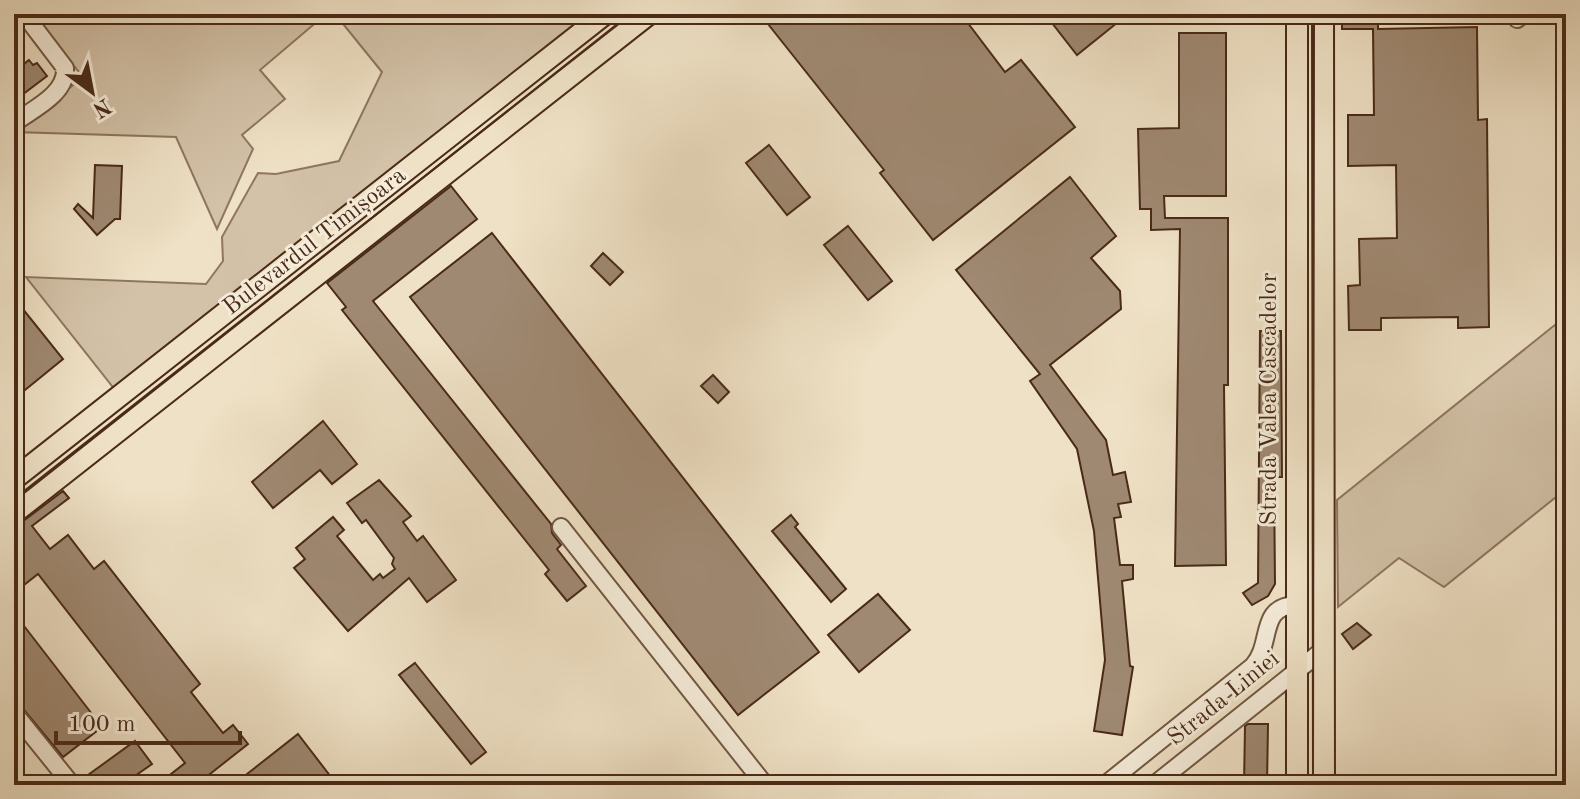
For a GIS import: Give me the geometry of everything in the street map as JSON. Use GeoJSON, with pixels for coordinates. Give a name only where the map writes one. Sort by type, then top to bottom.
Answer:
{"type":"FeatureCollection","features":[{"type":"Feature","properties":{"kind":"main road","name":"Bulevardul Timișoara"},"geometry":{"type":"LineString","coordinates":[[14,479],[605,14]]}},
{"type":"Feature","properties":{"kind":"main road","name":"Bulevardul Timișoara"},"geometry":{"type":"LineString","coordinates":[[14,513],[649,14]]}},
{"type":"Feature","properties":{"kind":"main road","name":"Strada Valea Cascadelor"},"geometry":{"type":"LineString","coordinates":[[1297,14],[1297,785]]}},
{"type":"Feature","properties":{"kind":"main road"},"geometry":{"type":"LineString","coordinates":[[1323,14],[1324,785]]}},
{"type":"Feature","properties":{"kind":"main road"},"geometry":{"type":"LineString","coordinates":[[1297,165],[1323,165]]}},
{"type":"Feature","properties":{"kind":"main road"},"geometry":{"type":"LineString","coordinates":[[336,226],[352,245]]}},
{"type":"Feature","properties":{"kind":"main road"},"geometry":{"type":"LineString","coordinates":[[1297,309],[1323,309]]}},
{"type":"Feature","properties":{"kind":"street"},"geometry":{"type":"LineString","coordinates":[[14,123],[61,88],[66,77],[65,68],[24,14]]}},
{"type":"Feature","properties":{"kind":"street"},"geometry":{"type":"LineString","coordinates":[[438,146],[454,166]]}},
{"type":"Feature","properties":{"kind":"street"},"geometry":{"type":"LineString","coordinates":[[40,459],[56,480]]}},
{"type":"Feature","properties":{"kind":"street"},"geometry":{"type":"LineString","coordinates":[[561,527],[765,785]]}},
{"type":"Feature","properties":{"kind":"street"},"geometry":{"type":"LineString","coordinates":[[1105,785],[1253,666],[1264,652],[1269,617],[1279,608],[1295,605]]}},
{"type":"Feature","properties":{"kind":"street","name":"Strada Liniei"},"geometry":{"type":"LineString","coordinates":[[1154,785],[1323,650]]}},
{"type":"Feature","properties":{"kind":"street"},"geometry":{"type":"LineString","coordinates":[[14,713],[72,785]]}},
{"type":"Feature","properties":{"kind":"shaded area"},"geometry":{"type":"Polygon","coordinates":[[[32,14],[326,14],[260,70],[285,99],[242,135],[253,149],[217,229],[176,137],[15,132],[83,77],[32,14]]]}},
{"type":"Feature","properties":{"kind":"shaded area"},"geometry":{"type":"Polygon","coordinates":[[[335,14],[589,14],[116,391],[26,277],[206,284],[223,261],[222,237],[258,173],[276,174],[339,161],[382,72],[335,14]]]}},
{"type":"Feature","properties":{"kind":"shaded area"},"geometry":{"type":"Polygon","coordinates":[[[1566,316],[1566,489],[1444,587],[1399,558],[1338,607],[1337,500],[1566,316]]]}},
{"type":"Feature","properties":{"kind":"building"},"geometry":{"type":"Polygon","coordinates":[[[760,14],[961,14],[1005,72],[1021,60],[1075,127],[933,240],[880,173],[884,170],[760,14]]]}},
{"type":"Feature","properties":{"kind":"building"},"geometry":{"type":"Polygon","coordinates":[[[1045,14],[1128,14],[1077,55],[1045,14]]]}},
{"type":"Feature","properties":{"kind":"building"},"geometry":{"type":"Polygon","coordinates":[[[1342,14],[1378,14],[1378,29],[1477,27],[1478,120],[1487,119],[1489,327],[1458,328],[1458,317],[1381,318],[1381,330],[1349,330],[1348,286],[1360,285],[1359,239],[1397,238],[1396,165],[1348,166],[1348,115],[1374,115],[1373,29],[1342,29],[1342,14]]]}},
{"type":"Feature","properties":{"kind":"building"},"geometry":{"type":"Polygon","coordinates":[[[1179,33],[1226,33],[1226,196],[1164,196],[1165,218],[1228,218],[1228,385],[1224,385],[1226,565],[1175,566],[1180,229],[1151,230],[1151,209],[1140,209],[1138,129],[1179,128],[1179,33]]]}},
{"type":"Feature","properties":{"kind":"building"},"geometry":{"type":"Polygon","coordinates":[[[29,60],[33,65],[37,63],[47,76],[14,101],[14,72],[29,60]]]}},
{"type":"Feature","properties":{"kind":"building"},"geometry":{"type":"Polygon","coordinates":[[[769,145],[810,197],[787,215],[746,163],[769,145]]]}},
{"type":"Feature","properties":{"kind":"building"},"geometry":{"type":"Polygon","coordinates":[[[95,165],[122,166],[120,219],[115,219],[97,235],[74,209],[78,204],[93,218],[95,165]]]}},
{"type":"Feature","properties":{"kind":"building"},"geometry":{"type":"Polygon","coordinates":[[[1070,177],[1116,236],[1091,258],[1120,291],[1121,309],[1050,365],[1106,440],[1113,475],[1125,472],[1131,502],[1118,504],[1121,517],[1114,518],[1120,565],[1133,565],[1133,579],[1122,581],[1130,666],[1133,667],[1122,735],[1094,731],[1105,660],[1094,531],[1077,449],[1030,381],[1040,374],[956,270],[1070,177]]]}},
{"type":"Feature","properties":{"kind":"building"},"geometry":{"type":"Polygon","coordinates":[[[451,186],[477,219],[373,301],[551,524],[552,533],[561,545],[557,549],[586,586],[567,601],[545,574],[549,570],[342,310],[346,307],[327,283],[451,186]]]}},
{"type":"Feature","properties":{"kind":"building"},"geometry":{"type":"Polygon","coordinates":[[[848,226],[892,281],[868,300],[824,245],[848,226]]]}},
{"type":"Feature","properties":{"kind":"building"},"geometry":{"type":"Polygon","coordinates":[[[492,233],[819,652],[738,715],[410,297],[492,233]]]}},
{"type":"Feature","properties":{"kind":"building"},"geometry":{"type":"Polygon","coordinates":[[[603,253],[623,272],[610,285],[591,266],[603,253]]]}},
{"type":"Feature","properties":{"kind":"building"},"geometry":{"type":"Polygon","coordinates":[[[14,298],[63,359],[14,399],[14,298]]]}},
{"type":"Feature","properties":{"kind":"building"},"geometry":{"type":"Polygon","coordinates":[[[1260,331],[1281,331],[1282,477],[1274,477],[1275,584],[1268,596],[1252,605],[1243,593],[1258,583],[1260,331]]]}},
{"type":"Feature","properties":{"kind":"building"},"geometry":{"type":"Polygon","coordinates":[[[713,375],[729,392],[718,403],[701,386],[713,375]]]}},
{"type":"Feature","properties":{"kind":"building"},"geometry":{"type":"Polygon","coordinates":[[[323,421],[357,464],[332,484],[320,470],[273,508],[252,482],[323,421]]]}},
{"type":"Feature","properties":{"kind":"building"},"geometry":{"type":"Polygon","coordinates":[[[379,480],[411,516],[403,522],[417,541],[423,536],[456,580],[427,602],[409,578],[348,631],[294,568],[305,559],[296,548],[333,517],[344,530],[337,536],[373,580],[380,574],[383,578],[395,569],[392,564],[394,558],[366,520],[362,523],[347,503],[379,480]]]}},
{"type":"Feature","properties":{"kind":"building"},"geometry":{"type":"Polygon","coordinates":[[[63,491],[69,498],[32,526],[50,549],[68,535],[94,569],[104,561],[200,684],[191,692],[223,733],[233,725],[248,744],[196,785],[157,785],[185,763],[38,574],[14,593],[14,528],[63,491]]]}},
{"type":"Feature","properties":{"kind":"building"},"geometry":{"type":"Polygon","coordinates":[[[791,515],[798,524],[795,527],[846,589],[831,602],[772,531],[791,515]]]}},
{"type":"Feature","properties":{"kind":"building"},"geometry":{"type":"Polygon","coordinates":[[[878,594],[910,630],[859,672],[828,635],[878,594]]]}},
{"type":"Feature","properties":{"kind":"building"},"geometry":{"type":"Polygon","coordinates":[[[14,613],[102,727],[63,757],[14,698],[14,613]]]}},
{"type":"Feature","properties":{"kind":"building"},"geometry":{"type":"Polygon","coordinates":[[[1357,623],[1371,635],[1353,649],[1342,634],[1357,623]]]}},
{"type":"Feature","properties":{"kind":"building"},"geometry":{"type":"Polygon","coordinates":[[[415,663],[486,752],[471,764],[399,675],[415,663]]]}},
{"type":"Feature","properties":{"kind":"building"},"geometry":{"type":"Polygon","coordinates":[[[1268,724],[1267,785],[1244,785],[1245,726],[1268,724]]]}},
{"type":"Feature","properties":{"kind":"building"},"geometry":{"type":"Polygon","coordinates":[[[298,734],[331,777],[321,785],[233,785],[298,734]]]}},
{"type":"Feature","properties":{"kind":"building"},"geometry":{"type":"Polygon","coordinates":[[[135,741],[152,764],[122,785],[95,785],[88,775],[135,741]]]}},
{"type":"Feature","properties":{"kind":"tram line"},"geometry":{"type":"LineString","coordinates":[[14,501],[630,14]]}},
{"type":"Feature","properties":{"kind":"tram line"},"geometry":{"type":"LineString","coordinates":[[1313,785],[1314,14]]}}]}
